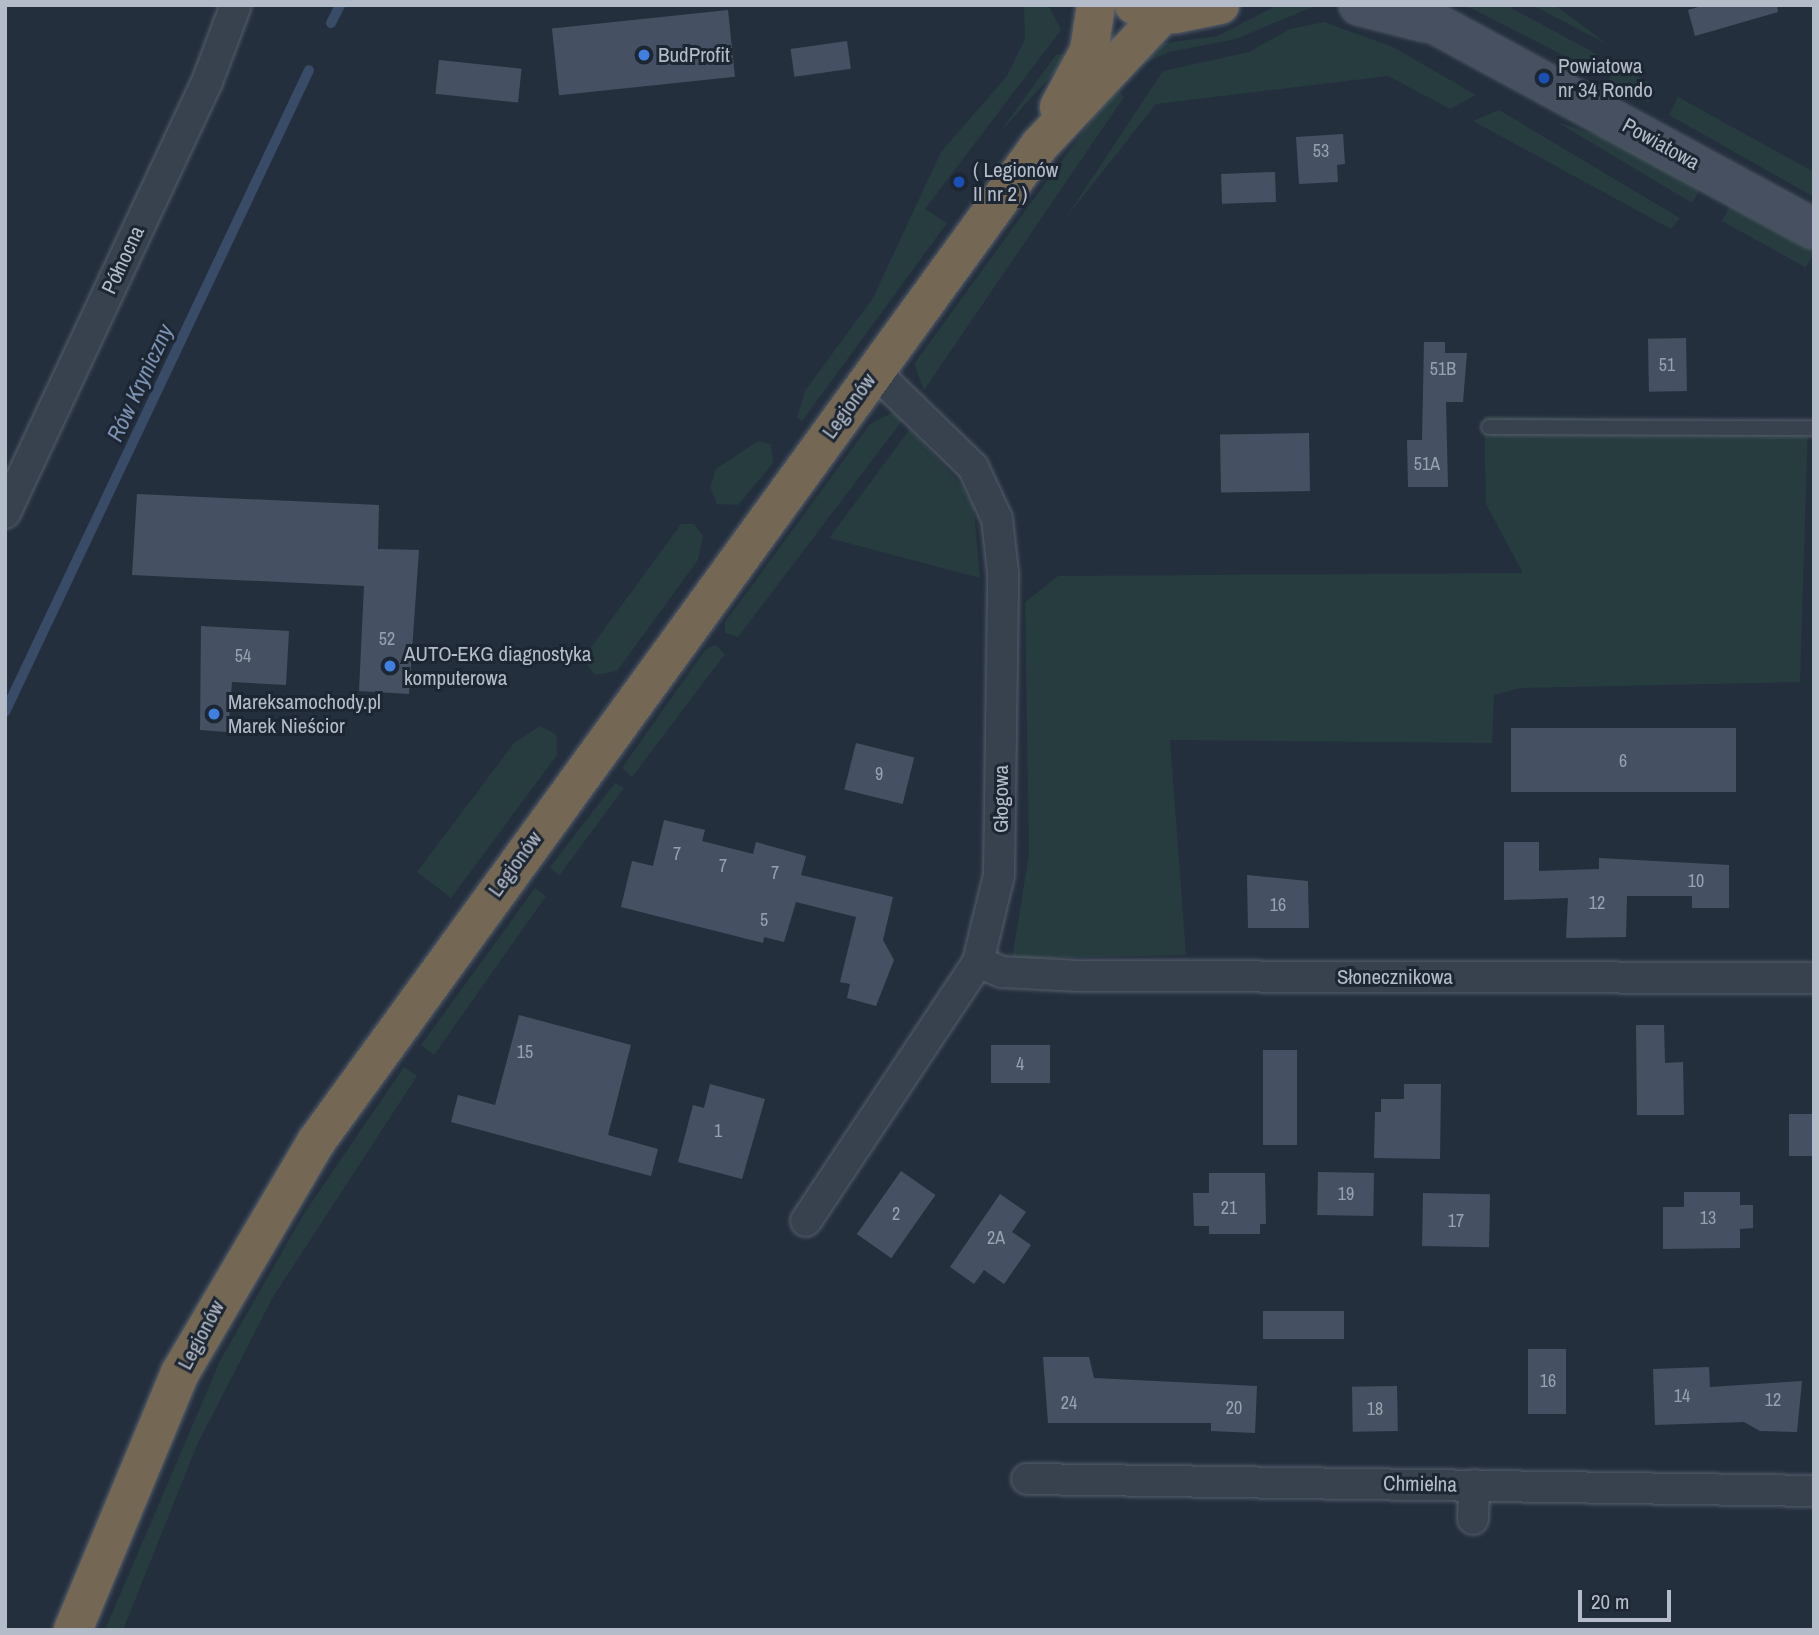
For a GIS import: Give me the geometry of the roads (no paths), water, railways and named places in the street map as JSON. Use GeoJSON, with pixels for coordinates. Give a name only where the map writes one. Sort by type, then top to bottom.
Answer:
{"type":"FeatureCollection","features":[{"type":"Feature","properties":{"kind":"highway","name":"Legionów"},"geometry":{"type":"LineString","coordinates":[[1038,146],[1089,51],[1096,5]]}},
{"type":"Feature","properties":{"kind":"highway"},"geometry":{"type":"LineString","coordinates":[[1149,9],[1220,5]]}},
{"type":"Feature","properties":{"kind":"highway","name":"Legionów"},"geometry":{"type":"LineString","coordinates":[[73,1630],[180,1373],[291,1180],[1038,146],[1149,9]]}},
{"type":"Feature","properties":{"kind":"street","name":"Północna"},"geometry":{"type":"LineString","coordinates":[[5,513],[207,82],[236,5]]}},
{"type":"Feature","properties":{"kind":"street","name":"Powiatowa"},"geometry":{"type":"LineString","coordinates":[[1359,5],[1417,14],[1544,78],[1814,229]]}},
{"type":"Feature","properties":{"kind":"street","name":"Głogowa"},"geometry":{"type":"LineString","coordinates":[[806,1222],[978,962],[1001,853],[1000,537],[985,484],[973,467],[874,371]]}},
{"type":"Feature","properties":{"kind":"street","name":"Słonecznikowa"},"geometry":{"type":"LineString","coordinates":[[978,962],[1002,972],[1079,976],[1814,978]]}},
{"type":"Feature","properties":{"kind":"street","name":"Chmielna"},"geometry":{"type":"LineString","coordinates":[[1027,1479],[1814,1491]]}},
{"type":"Feature","properties":{"kind":"street"},"geometry":{"type":"LineString","coordinates":[[1473,1519],[1474,1485]]}},
{"type":"Feature","properties":{"kind":"lane"},"geometry":{"type":"LineString","coordinates":[[1489,427],[1814,428]]}},
{"type":"Feature","properties":{"kind":"waterway","name":"Rów Kryniczny"},"geometry":{"type":"LineString","coordinates":[[331,23],[340,5]]}},
{"type":"Feature","properties":{"kind":"waterway","name":"Rów Kryniczny"},"geometry":{"type":"LineString","coordinates":[[5,712],[309,70]]}},
{"type":"Feature","properties":{"kind":"place","name":"BudProfit"},"geometry":{"type":"Point","coordinates":[644,55]}},
{"type":"Feature","properties":{"kind":"place","name":"Powiatowa nr 34 Rondo"},"geometry":{"type":"Point","coordinates":[1544,78]}},
{"type":"Feature","properties":{"kind":"place","name":"( Legionów II nr 2 )"},"geometry":{"type":"Point","coordinates":[959,182]}},
{"type":"Feature","properties":{"kind":"place","name":"AUTO-EKG diagnostyka komputerowa"},"geometry":{"type":"Point","coordinates":[390,666]}},
{"type":"Feature","properties":{"kind":"place","name":"Mareksamochody.pl Marek Nieścior"},"geometry":{"type":"Point","coordinates":[214,714]}}]}
